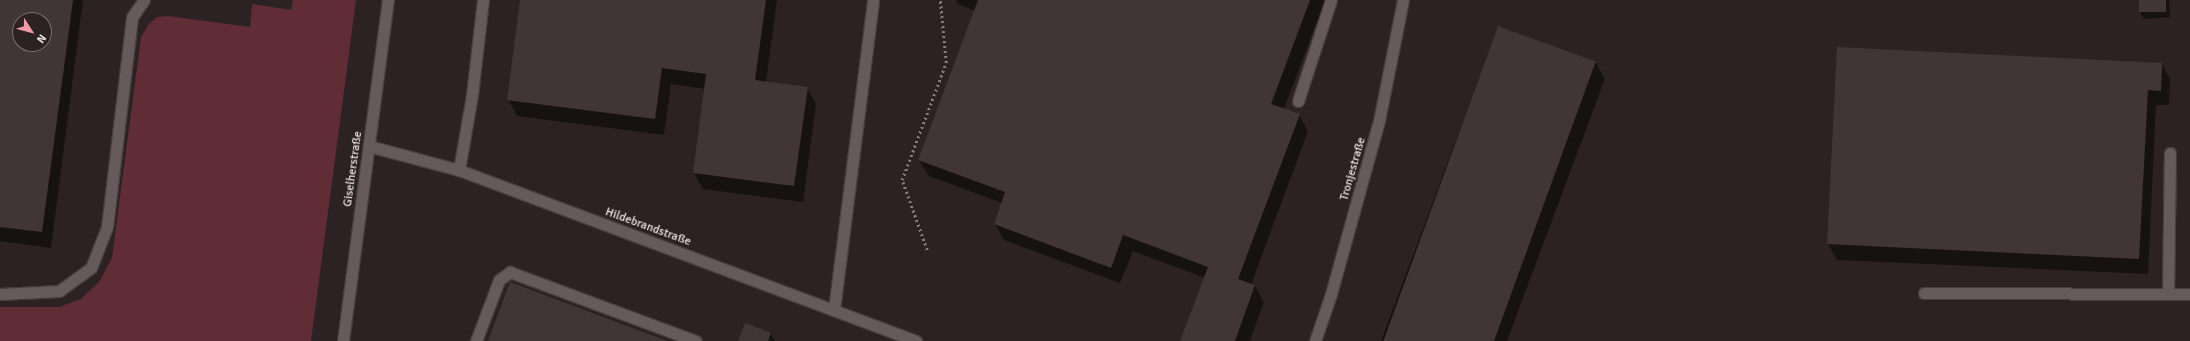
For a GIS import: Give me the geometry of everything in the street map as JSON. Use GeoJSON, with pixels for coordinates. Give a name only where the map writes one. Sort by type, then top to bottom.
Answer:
{"type":"FeatureCollection","features":[{"type":"Feature","properties":{"kind":"street"},"geometry":{"type":"LineString","coordinates":[[0,294],[59,291],[91,268],[106,227],[132,17],[144,0]]}},
{"type":"Feature","properties":{"kind":"street","name":"Giselherstraße"},"geometry":{"type":"LineString","coordinates":[[343,341],[370,146],[388,0]]}},
{"type":"Feature","properties":{"kind":"street"},"geometry":{"type":"LineString","coordinates":[[459,170],[472,95],[483,0]]}},
{"type":"Feature","properties":{"kind":"street"},"geometry":{"type":"LineString","coordinates":[[834,310],[873,0]]}},
{"type":"Feature","properties":{"kind":"street"},"geometry":{"type":"LineString","coordinates":[[1298,101],[1331,0]]}},
{"type":"Feature","properties":{"kind":"street","name":"Tronjestraße"},"geometry":{"type":"LineString","coordinates":[[1315,341],[1331,294],[1379,121],[1403,0]]}},
{"type":"Feature","properties":{"kind":"street","name":"Hildebrandstraße"},"geometry":{"type":"LineString","coordinates":[[370,146],[459,170],[916,341]]}},
{"type":"Feature","properties":{"kind":"street"},"geometry":{"type":"LineString","coordinates":[[2168,294],[2170,153]]}},
{"type":"Feature","properties":{"kind":"street"},"geometry":{"type":"LineString","coordinates":[[476,341],[499,280],[510,272],[696,341]]}},
{"type":"Feature","properties":{"kind":"street"},"geometry":{"type":"LineString","coordinates":[[1924,293],[2190,294]]}},
{"type":"Feature","properties":{"kind":"path"},"geometry":{"type":"LineString","coordinates":[[927,250],[902,180],[946,63],[940,0]]}},
{"type":"Feature","properties":{"kind":"shaded area"},"geometry":{"type":"Polygon","coordinates":[[[293,0],[356,0],[311,341],[0,341],[0,307],[59,307],[81,299],[99,282],[112,258],[141,37],[148,25],[157,17],[168,16],[250,27],[252,4],[291,10],[293,0]]]}},
{"type":"Feature","properties":{"kind":"building"},"geometry":{"type":"Polygon","coordinates":[[[0,0],[73,0],[42,232],[0,227],[0,0]]]}},
{"type":"Feature","properties":{"kind":"building"},"geometry":{"type":"Polygon","coordinates":[[[520,0],[766,0],[755,80],[808,87],[794,186],[693,173],[706,74],[662,68],[655,119],[507,100],[520,0]]]}},
{"type":"Feature","properties":{"kind":"building"},"geometry":{"type":"Polygon","coordinates":[[[978,0],[1310,0],[1271,104],[1300,114],[1238,279],[1255,285],[1235,341],[1180,341],[1208,267],[1123,235],[1111,268],[994,224],[1005,192],[918,160],[978,0]]]}},
{"type":"Feature","properties":{"kind":"building"},"geometry":{"type":"Polygon","coordinates":[[[2139,0],[2166,0],[2166,12],[2139,12],[2139,0]]]}},
{"type":"Feature","properties":{"kind":"building"},"geometry":{"type":"Polygon","coordinates":[[[1498,26],[1596,62],[1494,341],[1383,341],[1498,26]]]}},
{"type":"Feature","properties":{"kind":"building"},"geometry":{"type":"Polygon","coordinates":[[[1837,47],[2162,63],[2161,91],[2148,90],[2139,259],[1827,244],[1837,47]]]}},
{"type":"Feature","properties":{"kind":"building"},"geometry":{"type":"Polygon","coordinates":[[[510,282],[574,306],[667,341],[488,341],[510,282]]]}},
{"type":"Feature","properties":{"kind":"building"},"geometry":{"type":"Polygon","coordinates":[[[745,323],[771,333],[768,341],[738,341],[745,323]]]}}]}
